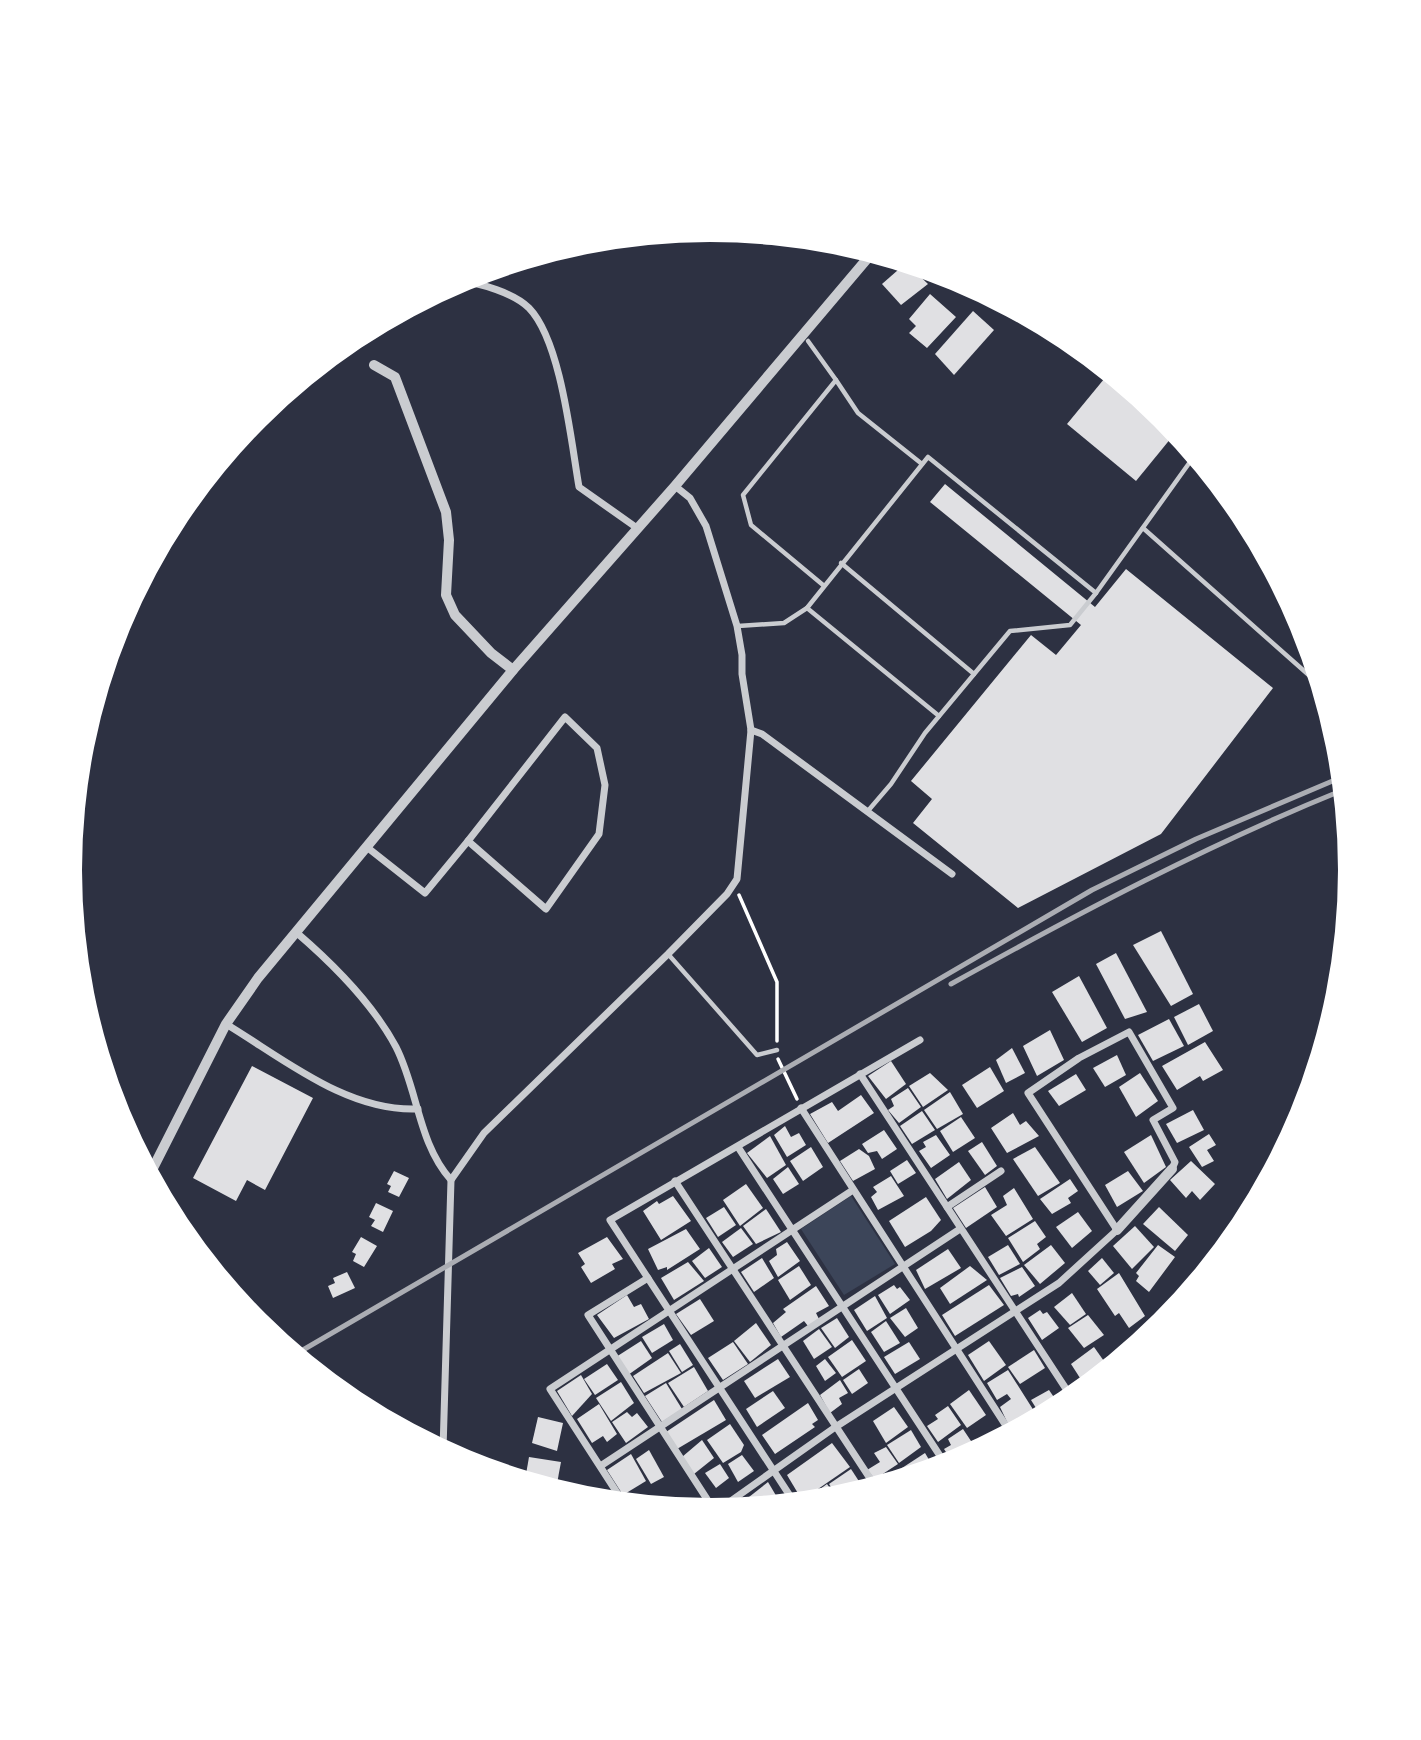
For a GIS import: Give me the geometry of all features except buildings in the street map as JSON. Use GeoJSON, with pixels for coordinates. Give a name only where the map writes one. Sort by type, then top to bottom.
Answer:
{"type":"FeatureCollection","features":[{"type":"Feature","properties":{"kind":"street"},"geometry":{"type":"LineString","coordinates":[[155,1164],[226,1024],[258,978],[513,670],[675,486],[865,261]]}},
{"type":"Feature","properties":{"kind":"street"},"geometry":{"type":"LineString","coordinates":[[485,284],[529,307],[554,352],[579,487],[638,528]]}},
{"type":"Feature","properties":{"kind":"street"},"geometry":{"type":"LineString","coordinates":[[374,365],[395,377],[446,512],[449,540],[446,595],[455,615],[491,653],[513,670]]}},
{"type":"Feature","properties":{"kind":"street"},"geometry":{"type":"LineString","coordinates":[[443,1438],[451,1180],[484,1133],[668,954],[727,894],[737,879],[751,730],[737,626],[706,526],[690,498],[675,486]]}},
{"type":"Feature","properties":{"kind":"street"},"geometry":{"type":"LineString","coordinates":[[368,848],[425,893],[565,717],[597,748],[605,785],[599,834],[546,909],[468,842]]}},
{"type":"Feature","properties":{"kind":"street"},"geometry":{"type":"LineString","coordinates":[[751,730],[762,734],[952,874]]}},
{"type":"Feature","properties":{"kind":"street"},"geometry":{"type":"LineString","coordinates":[[297,933],[373,1012],[396,1046],[439,1167],[451,1180]]}},
{"type":"Feature","properties":{"kind":"street"},"geometry":{"type":"LineString","coordinates":[[226,1024],[323,1083],[369,1104],[399,1110],[418,1109]]}},
{"type":"Feature","properties":{"kind":"street"},"geometry":{"type":"LineString","coordinates":[[733,1497],[834,1428],[1059,1283],[1117,1230],[1172,1169],[1175,1162],[1153,1120],[1174,1108],[1129,1032],[1079,1058],[1028,1093],[1117,1230]]}},
{"type":"Feature","properties":{"kind":"street"},"geometry":{"type":"LineString","coordinates":[[788,1493],[610,1220],[920,1040]]}},
{"type":"Feature","properties":{"kind":"street"},"geometry":{"type":"LineString","coordinates":[[860,1074],[1066,1388]]}},
{"type":"Feature","properties":{"kind":"street"},"geometry":{"type":"LineString","coordinates":[[801,1108],[1005,1424]]}},
{"type":"Feature","properties":{"kind":"street"},"geometry":{"type":"LineString","coordinates":[[738,1147],[939,1454]]}},
{"type":"Feature","properties":{"kind":"street"},"geometry":{"type":"LineString","coordinates":[[947,1206],[1001,1171]]}},
{"type":"Feature","properties":{"kind":"street"},"geometry":{"type":"LineString","coordinates":[[675,1181],[834,1428],[869,1478]]}},
{"type":"Feature","properties":{"kind":"street"},"geometry":{"type":"LineString","coordinates":[[617,1491],[550,1389],[853,1190]]}},
{"type":"Feature","properties":{"kind":"street"},"geometry":{"type":"LineString","coordinates":[[602,1465],[960,1229]]}},
{"type":"Feature","properties":{"kind":"street"},"geometry":{"type":"LineString","coordinates":[[648,1278],[588,1315],[660,1429],[708,1498]]}},
{"type":"Feature","properties":{"kind":"lane"},"geometry":{"type":"LineString","coordinates":[[808,341],[858,413],[922,464]]}},
{"type":"Feature","properties":{"kind":"lane"},"geometry":{"type":"LineString","coordinates":[[823,585],[751,525],[743,495],[836,380]]}},
{"type":"Feature","properties":{"kind":"lane"},"geometry":{"type":"LineString","coordinates":[[737,626],[784,623],[807,608],[928,457],[1096,593]]}},
{"type":"Feature","properties":{"kind":"lane"},"geometry":{"type":"LineString","coordinates":[[866,813],[891,784],[939,716],[1010,631],[1070,625],[1189,463]]}},
{"type":"Feature","properties":{"kind":"lane"},"geometry":{"type":"LineString","coordinates":[[1143,528],[1306,672]]}},
{"type":"Feature","properties":{"kind":"lane"},"geometry":{"type":"LineString","coordinates":[[841,563],[974,674]]}},
{"type":"Feature","properties":{"kind":"lane"},"geometry":{"type":"LineString","coordinates":[[807,608],[939,716]]}},
{"type":"Feature","properties":{"kind":"lane"},"geometry":{"type":"LineString","coordinates":[[668,954],[757,1055],[777,1050]]}},
{"type":"Feature","properties":{"kind":"path"},"geometry":{"type":"LineString","coordinates":[[737,879],[738,894],[777,982],[777,1050],[801,1108]]}},
{"type":"Feature","properties":{"kind":"shaded area"},"geometry":{"type":"Polygon","coordinates":[[[851,1196],[895,1264],[844,1295],[801,1229],[851,1196]]]}},
{"type":"Feature","properties":{"kind":"railway"},"geometry":{"type":"LineString","coordinates":[[305,1349],[1092,890],[1196,839],[1332,781]]}},
{"type":"Feature","properties":{"kind":"railway"},"geometry":{"type":"LineString","coordinates":[[951,984],[1144,881],[1334,794]]}}]}
